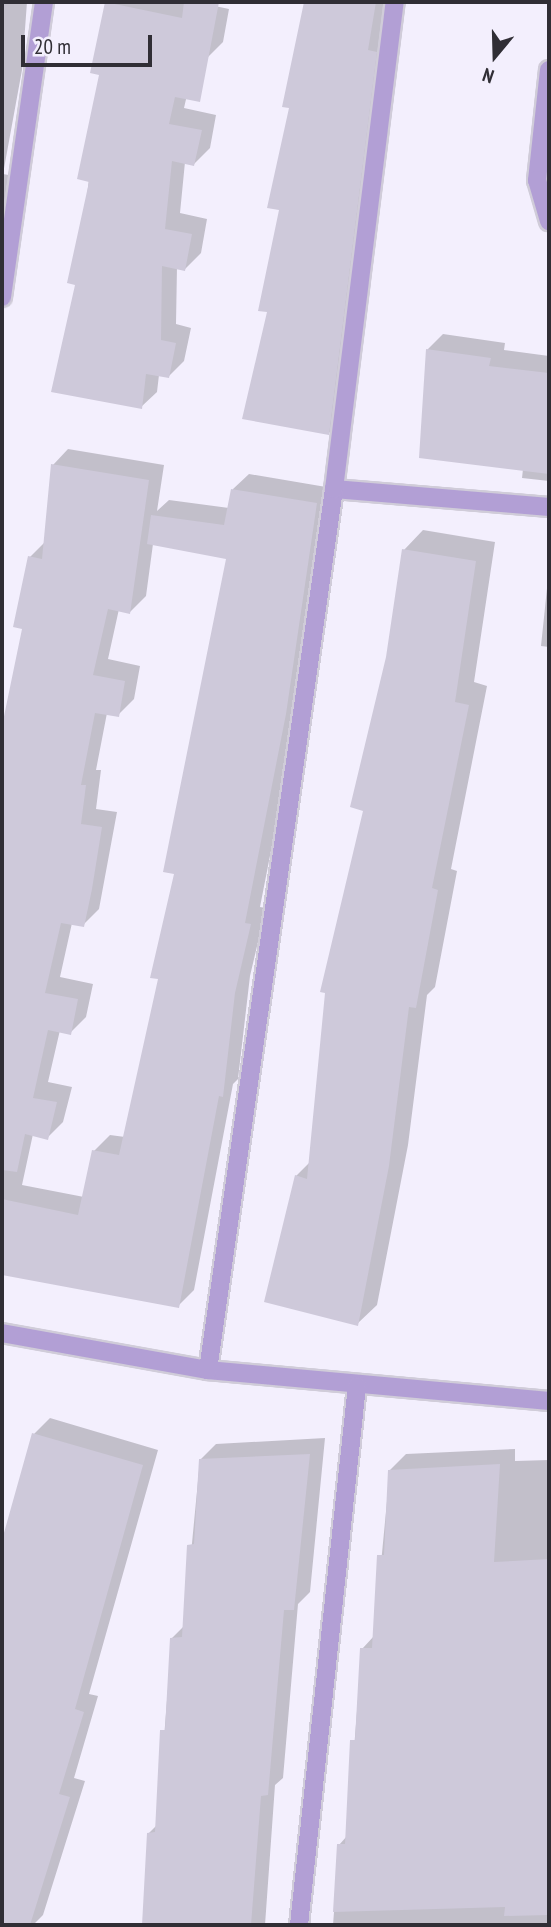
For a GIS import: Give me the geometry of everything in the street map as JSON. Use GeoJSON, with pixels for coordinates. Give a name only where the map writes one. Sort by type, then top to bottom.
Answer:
{"type":"FeatureCollection","features":[{"type":"Feature","properties":{"kind":"street"},"geometry":{"type":"LineString","coordinates":[[2,297],[44,2]]}},
{"type":"Feature","properties":{"kind":"street"},"geometry":{"type":"LineString","coordinates":[[208,1370],[334,489],[395,2]]}},
{"type":"Feature","properties":{"kind":"street"},"geometry":{"type":"LineString","coordinates":[[549,70],[537,180],[549,220]]}},
{"type":"Feature","properties":{"kind":"street"},"geometry":{"type":"LineString","coordinates":[[334,489],[549,507]]}},
{"type":"Feature","properties":{"kind":"street"},"geometry":{"type":"LineString","coordinates":[[2,1333],[208,1370],[357,1386],[549,1401]]}},
{"type":"Feature","properties":{"kind":"street"},"geometry":{"type":"LineString","coordinates":[[299,1925],[357,1386]]}},
{"type":"Feature","properties":{"kind":"building"},"geometry":{"type":"Polygon","coordinates":[[[105,2],[182,18],[184,2],[219,2],[200,102],[175,97],[169,124],[202,130],[194,166],[172,161],[165,229],[192,234],[185,271],[162,266],[161,340],[176,343],[169,378],[146,374],[142,409],[51,392],[75,285],[67,283],[89,182],[77,179],[99,75],[90,73],[105,2]]]}},
{"type":"Feature","properties":{"kind":"building"},"geometry":{"type":"Polygon","coordinates":[[[304,2],[376,2],[368,50],[377,52],[329,435],[242,419],[267,312],[258,311],[279,210],[267,208],[289,108],[282,107],[304,2]]]}},
{"type":"Feature","properties":{"kind":"building"},"geometry":{"type":"Polygon","coordinates":[[[426,349],[491,358],[489,366],[549,373],[549,474],[419,458],[426,349]]]}},
{"type":"Feature","properties":{"kind":"building"},"geometry":{"type":"Polygon","coordinates":[[[51,464],[149,480],[130,614],[108,609],[93,675],[125,681],[119,717],[95,713],[81,785],[86,785],[81,824],[102,827],[92,889],[84,927],[61,923],[45,993],[78,999],[71,1035],[48,1030],[33,1098],[57,1102],[48,1140],[25,1134],[17,1172],[2,1170],[2,726],[22,629],[13,627],[28,556],[42,559],[51,464]]]}},
{"type":"Feature","properties":{"kind":"building"},"geometry":{"type":"Polygon","coordinates":[[[231,489],[317,503],[286,714],[245,923],[251,924],[235,993],[223,1097],[219,1096],[179,1308],[2,1275],[2,1199],[78,1215],[92,1150],[119,1155],[158,979],[150,978],[174,874],[163,872],[226,559],[147,544],[151,515],[224,525],[231,489]]]}},
{"type":"Feature","properties":{"kind":"building"},"geometry":{"type":"Polygon","coordinates":[[[402,549],[476,561],[455,702],[469,705],[432,888],[438,890],[416,1008],[409,1007],[389,1166],[358,1326],[264,1302],[295,1175],[307,1179],[325,993],[320,992],[363,811],[350,807],[386,657],[402,549]]]}},
{"type":"Feature","properties":{"kind":"building"},"geometry":{"type":"Polygon","coordinates":[[[32,1433],[143,1465],[75,1709],[84,1712],[59,1794],[70,1797],[30,1925],[2,1925],[2,1540],[32,1433]]]}},
{"type":"Feature","properties":{"kind":"building"},"geometry":{"type":"Polygon","coordinates":[[[310,1454],[294,1610],[284,1610],[268,1795],[261,1796],[251,1925],[142,1925],[147,1833],[155,1832],[160,1730],[165,1730],[170,1638],[182,1637],[187,1545],[194,1544],[199,1459],[310,1454]]]}},
{"type":"Feature","properties":{"kind":"building"},"geometry":{"type":"Polygon","coordinates":[[[500,1464],[494,1562],[549,1559],[549,1915],[504,1916],[505,1907],[333,1912],[337,1844],[345,1844],[350,1740],[355,1740],[360,1648],[372,1648],[377,1555],[384,1555],[388,1470],[500,1464]]]}}]}
